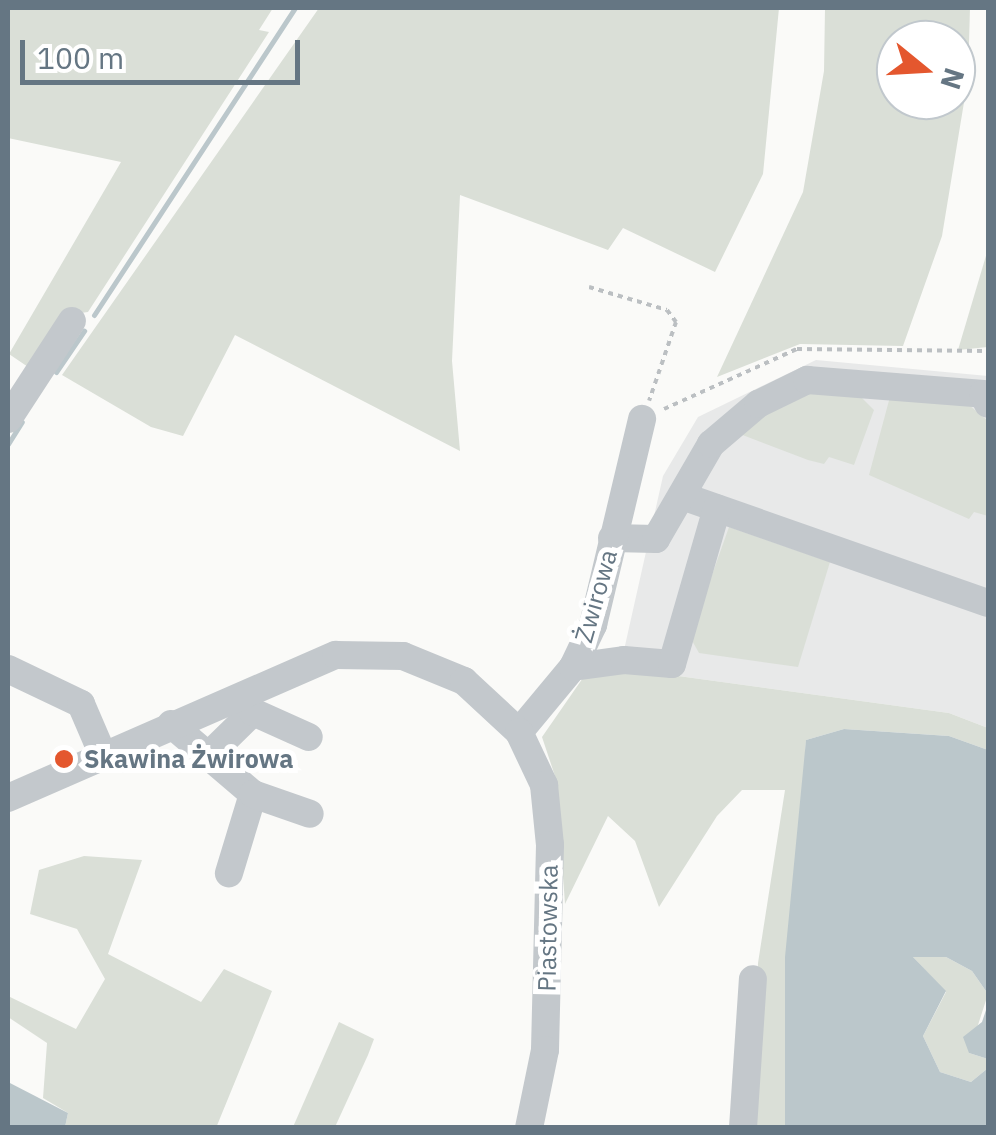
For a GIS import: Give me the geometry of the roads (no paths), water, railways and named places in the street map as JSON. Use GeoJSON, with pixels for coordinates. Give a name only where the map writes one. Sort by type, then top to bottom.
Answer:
{"type":"FeatureCollection","features":[{"type":"Feature","properties":{"kind":"street"},"geometry":{"type":"LineString","coordinates":[[8,419],[72,321]]}},
{"type":"Feature","properties":{"kind":"street"},"geometry":{"type":"LineString","coordinates":[[612,538],[656,539],[685,496],[711,444],[758,404],[807,380],[983,394],[988,404]]}},
{"type":"Feature","properties":{"kind":"street","name":"Żwirowa"},"geometry":{"type":"LineString","coordinates":[[519,732],[573,667],[593,625],[642,419]]}},
{"type":"Feature","properties":{"kind":"street"},"geometry":{"type":"LineString","coordinates":[[685,496],[988,604]]}},
{"type":"Feature","properties":{"kind":"street"},"geometry":{"type":"LineString","coordinates":[[573,667],[624,660],[672,664],[717,508]]}},
{"type":"Feature","properties":{"kind":"street"},"geometry":{"type":"LineString","coordinates":[[8,798],[170,724],[336,655],[380,652],[464,681],[519,732]]}},
{"type":"Feature","properties":{"kind":"street"},"geometry":{"type":"LineString","coordinates":[[8,668],[81,704],[103,755]]}},
{"type":"Feature","properties":{"kind":"street"},"geometry":{"type":"LineString","coordinates":[[208,756],[253,712],[272,715],[309,737]]}},
{"type":"Feature","properties":{"kind":"street"},"geometry":{"type":"LineString","coordinates":[[170,724],[254,794],[310,814]]}},
{"type":"Feature","properties":{"kind":"street","name":"Piastowska"},"geometry":{"type":"LineString","coordinates":[[519,732],[544,785],[550,845],[545,1050],[529,1128]]}},
{"type":"Feature","properties":{"kind":"street"},"geometry":{"type":"LineString","coordinates":[[229,873],[254,794]]}},
{"type":"Feature","properties":{"kind":"street"},"geometry":{"type":"LineString","coordinates":[[743,1128],[752,978]]}},
{"type":"Feature","properties":{"kind":"waterway"},"geometry":{"type":"LineString","coordinates":[[94,315],[295,8]]}},
{"type":"Feature","properties":{"kind":"waterway"},"geometry":{"type":"LineString","coordinates":[[56,372],[84,331]]}},
{"type":"Feature","properties":{"kind":"waterway"},"geometry":{"type":"LineString","coordinates":[[8,444],[22,422]]}},
{"type":"Feature","properties":{"kind":"place","name":"Skawina Żwirowa"},"geometry":{"type":"Point","coordinates":[64,759]}}]}
